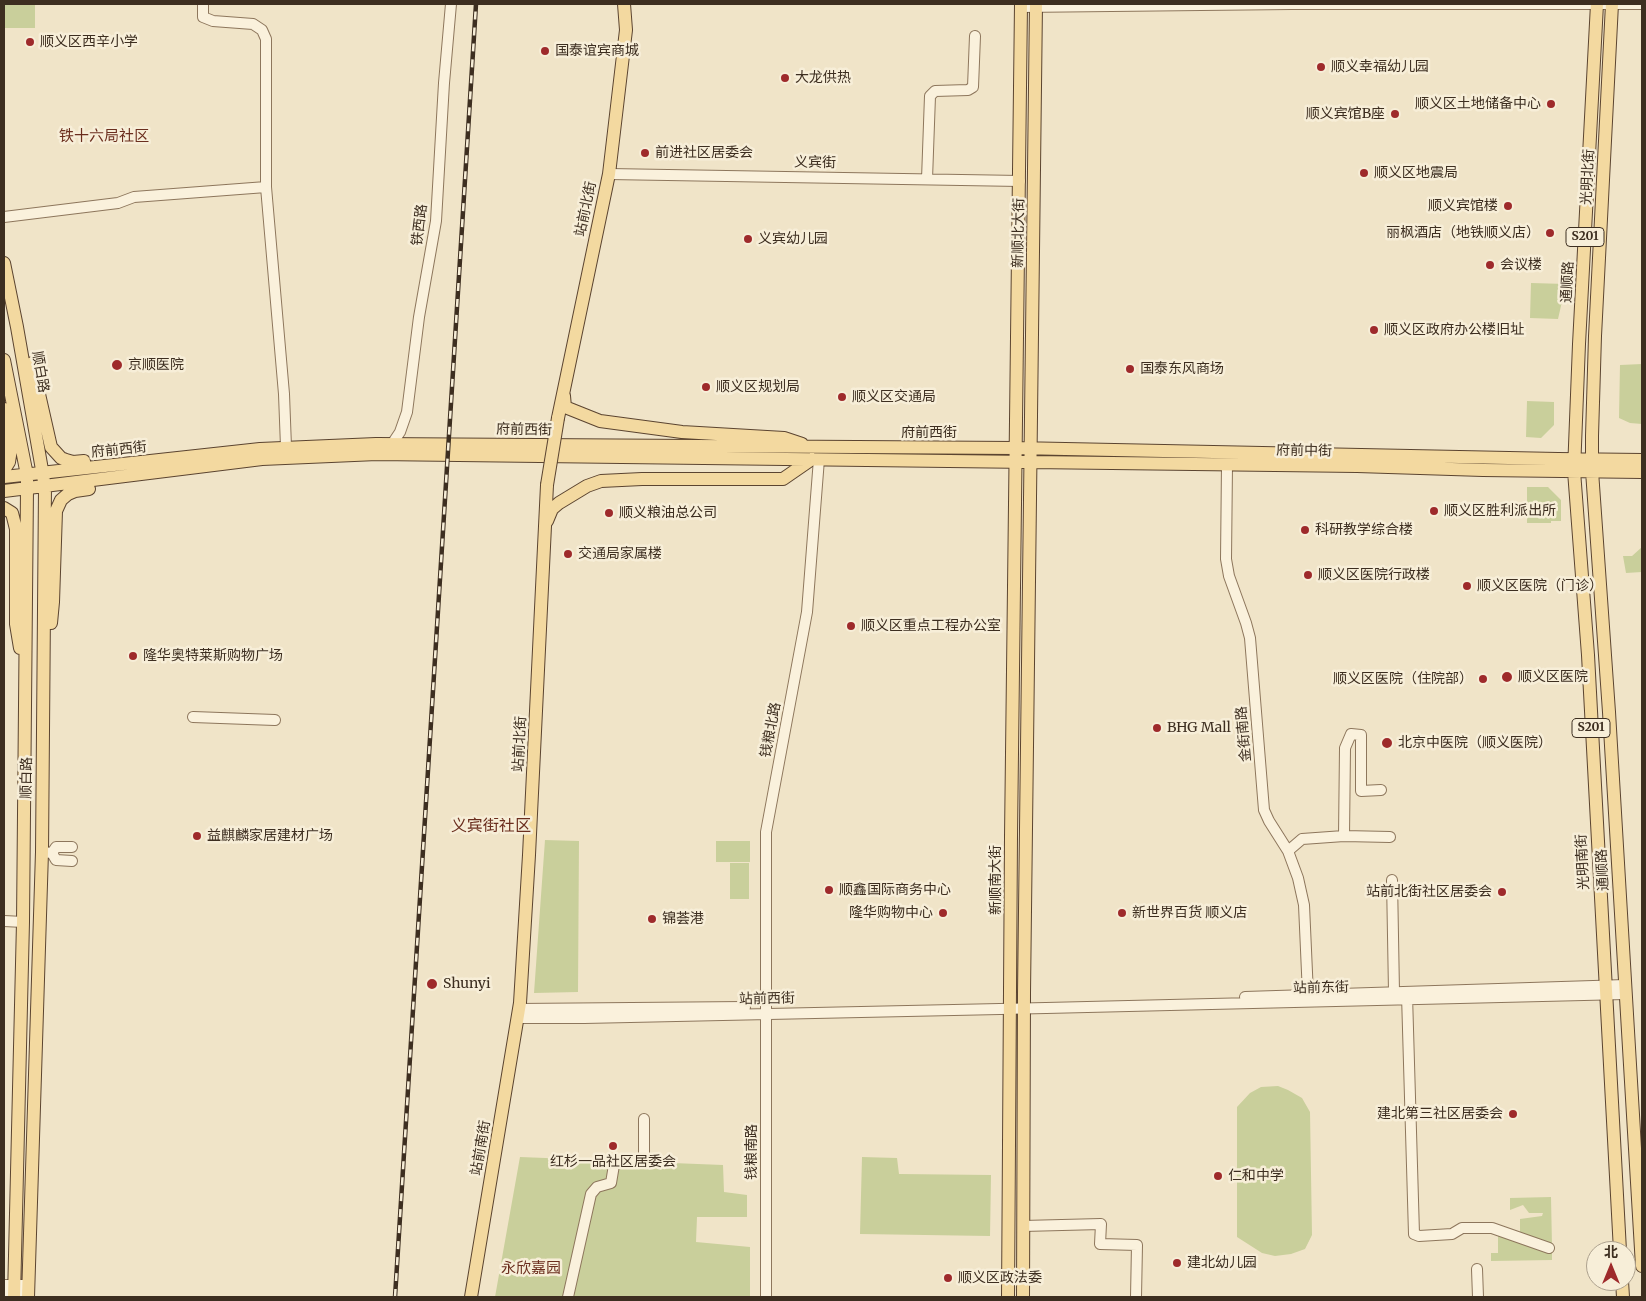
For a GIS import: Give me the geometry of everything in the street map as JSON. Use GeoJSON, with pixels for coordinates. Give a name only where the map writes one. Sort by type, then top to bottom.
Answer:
{"type":"FeatureCollection","features":[{"type":"Feature","properties":{"kind":"main road","name":"站前北街"},"geometry":{"type":"LineString","coordinates":[[519,1010],[547,485],[558,418],[609,174],[626,30],[624,4]]}},
{"type":"Feature","properties":{"kind":"main road","name":"通顺路"},"geometry":{"type":"LineString","coordinates":[[1574,465],[1597,4]]}},
{"type":"Feature","properties":{"kind":"main road","name":"光明北街"},"geometry":{"type":"LineString","coordinates":[[1592,465],[1595,336],[1612,4]]}},
{"type":"Feature","properties":{"kind":"main road","name":"新顺北大街"},"geometry":{"type":"LineString","coordinates":[[1015,462],[1021,6]]}},
{"type":"Feature","properties":{"kind":"main road","name":"新顺北大街"},"geometry":{"type":"LineString","coordinates":[[1030,462],[1036,6]]}},
{"type":"Feature","properties":{"kind":"main road","name":"顺白路"},"geometry":{"type":"LineString","coordinates":[[4,263],[17,327],[35,474],[44,641],[47,853],[29,1292]]}},
{"type":"Feature","properties":{"kind":"main road"},"geometry":{"type":"LineString","coordinates":[[17,327],[23,335],[28,349],[51,447],[58,455],[73,462],[136,456],[155,467],[126,485],[76,491],[68,494],[58,505],[55,514],[52,614],[44,641]]}},
{"type":"Feature","properties":{"kind":"main road","name":"顺白路"},"geometry":{"type":"LineString","coordinates":[[4,360],[35,474],[36,488],[25,673],[23,922],[10,1291]]}},
{"type":"Feature","properties":{"kind":"main road"},"geometry":{"type":"LineString","coordinates":[[545,528],[548,516],[559,503],[587,486],[601,481],[642,479],[783,480],[814,455],[784,438],[682,432],[600,421],[565,407],[563,394]]}},
{"type":"Feature","properties":{"kind":"main road"},"geometry":{"type":"LineString","coordinates":[[4,409],[11,449],[9,462],[4,470]]}},
{"type":"Feature","properties":{"kind":"main road","name":"府前西街"},"geometry":{"type":"LineString","coordinates":[[4,491],[36,488],[286,447],[392,444],[1015,462]]}},
{"type":"Feature","properties":{"kind":"main road","name":"府前西街"},"geometry":{"type":"LineString","coordinates":[[4,478],[35,474],[340,455],[814,455],[1016,448]]}},
{"type":"Feature","properties":{"kind":"main road","name":"府前中街"},"geometry":{"type":"LineString","coordinates":[[1016,448],[1574,465]]}},
{"type":"Feature","properties":{"kind":"main road"},"geometry":{"type":"LineString","coordinates":[[1592,465],[1642,460]]}},
{"type":"Feature","properties":{"kind":"main road","name":"府前中街"},"geometry":{"type":"LineString","coordinates":[[1015,462],[1227,465],[1592,465]]}},
{"type":"Feature","properties":{"kind":"main road","name":"新顺南大街"},"geometry":{"type":"LineString","coordinates":[[1015,462],[1017,1005],[1023,1297]]}},
{"type":"Feature","properties":{"kind":"main road","name":"新顺南大街"},"geometry":{"type":"LineString","coordinates":[[1008,1297],[1030,462]]}},
{"type":"Feature","properties":{"kind":"main road","name":"光明南街"},"geometry":{"type":"LineString","coordinates":[[1574,465],[1588,655],[1619,1241]]}},
{"type":"Feature","properties":{"kind":"main road","name":"通顺路"},"geometry":{"type":"LineString","coordinates":[[1592,465],[1609,703],[1642,1266]]}},
{"type":"Feature","properties":{"kind":"main road"},"geometry":{"type":"LineString","coordinates":[[1592,465],[1642,472]]}},
{"type":"Feature","properties":{"kind":"main road"},"geometry":{"type":"LineString","coordinates":[[4,508],[12,513],[16,529],[16,624],[25,673]]}},
{"type":"Feature","properties":{"kind":"main road","name":"站前南街"},"geometry":{"type":"LineString","coordinates":[[471,1297],[519,1010]]}},
{"type":"Feature","properties":{"kind":"street"},"geometry":{"type":"LineString","coordinates":[[203,4],[203,17],[213,21],[253,24],[262,30],[266,39],[266,186],[284,394],[286,447]]}},
{"type":"Feature","properties":{"kind":"street","name":"铁西路"},"geometry":{"type":"LineString","coordinates":[[392,444],[400,432],[407,412],[419,317],[436,221],[444,83],[451,4]]}},
{"type":"Feature","properties":{"kind":"street"},"geometry":{"type":"LineString","coordinates":[[1021,6],[1642,4]]}},
{"type":"Feature","properties":{"kind":"street"},"geometry":{"type":"LineString","coordinates":[[927,179],[930,96],[935,91],[968,90],[973,87],[975,36]]}},
{"type":"Feature","properties":{"kind":"street","name":"义宾街"},"geometry":{"type":"LineString","coordinates":[[609,174],[1020,181]]}},
{"type":"Feature","properties":{"kind":"street"},"geometry":{"type":"LineString","coordinates":[[4,217],[118,203],[134,197],[266,186]]}},
{"type":"Feature","properties":{"kind":"street","name":"钱粮北路"},"geometry":{"type":"LineString","coordinates":[[766,1010],[766,832],[807,612],[814,455]]}},
{"type":"Feature","properties":{"kind":"street","name":"金街南路"},"geometry":{"type":"LineString","coordinates":[[1227,465],[1226,560],[1229,576],[1250,638],[1264,810],[1288,851],[1298,878],[1304,905],[1308,995]]}},
{"type":"Feature","properties":{"kind":"street"},"geometry":{"type":"LineString","coordinates":[[193,717],[275,720]]}},
{"type":"Feature","properties":{"kind":"street"},"geometry":{"type":"LineString","coordinates":[[1344,836],[1345,748],[1351,734],[1362,735],[1361,791],[1381,790]]}},
{"type":"Feature","properties":{"kind":"street"},"geometry":{"type":"LineString","coordinates":[[1288,851],[1302,840],[1344,836],[1390,837]]}},
{"type":"Feature","properties":{"kind":"street"},"geometry":{"type":"LineString","coordinates":[[72,847],[56,847],[47,853],[56,860],[72,861]]}},
{"type":"Feature","properties":{"kind":"street"},"geometry":{"type":"LineString","coordinates":[[1392,880],[1394,992]]}},
{"type":"Feature","properties":{"kind":"street"},"geometry":{"type":"LineString","coordinates":[[4,921],[23,922]]}},
{"type":"Feature","properties":{"kind":"street","name":"站前东街"},"geometry":{"type":"LineString","coordinates":[[1017,1005],[1625,989]]}},
{"type":"Feature","properties":{"kind":"street","name":"站前东街"},"geometry":{"type":"LineString","coordinates":[[1017,1005],[1394,992],[1407,996]]}},
{"type":"Feature","properties":{"kind":"street"},"geometry":{"type":"LineString","coordinates":[[1407,996],[1414,1234],[1419,1236],[1452,1234],[1462,1228],[1492,1228],[1548,1248]]}},
{"type":"Feature","properties":{"kind":"street","name":"站前西街"},"geometry":{"type":"LineString","coordinates":[[519,1010],[584,1018],[766,1010],[1017,1005]]}},
{"type":"Feature","properties":{"kind":"street","name":"钱粮南路"},"geometry":{"type":"LineString","coordinates":[[766,1010],[766,1297]]}},
{"type":"Feature","properties":{"kind":"street"},"geometry":{"type":"LineString","coordinates":[[568,1297],[591,1194],[597,1187],[611,1183],[614,1165],[619,1162],[644,1160],[644,1119]]}},
{"type":"Feature","properties":{"kind":"street"},"geometry":{"type":"LineString","coordinates":[[1023,1226],[1101,1224],[1100,1244],[1137,1244],[1136,1297]]}},
{"type":"Feature","properties":{"kind":"street"},"geometry":{"type":"LineString","coordinates":[[1477,1268],[1478,1297]]}},
{"type":"Feature","properties":{"kind":"street"},"geometry":{"type":"LineString","coordinates":[[10,1291],[29,1292]]}},
{"type":"Feature","properties":{"kind":"green space"},"geometry":{"type":"Polygon","coordinates":[[[4,4],[35,4],[35,28],[4,28],[4,4]]]}},
{"type":"Feature","properties":{"kind":"green space"},"geometry":{"type":"Polygon","coordinates":[[[1531,283],[1566,284],[1558,319],[1530,318],[1531,283]]]}},
{"type":"Feature","properties":{"kind":"green space"},"geometry":{"type":"Polygon","coordinates":[[[1642,364],[1642,424],[1630,423],[1619,418],[1620,365],[1642,364]]]}},
{"type":"Feature","properties":{"kind":"green space"},"geometry":{"type":"Polygon","coordinates":[[[1527,401],[1554,402],[1554,425],[1541,438],[1526,437],[1527,401]]]}},
{"type":"Feature","properties":{"kind":"green space"},"geometry":{"type":"Polygon","coordinates":[[[1527,487],[1548,487],[1561,500],[1561,521],[1527,523],[1527,487]]]}},
{"type":"Feature","properties":{"kind":"green space"},"geometry":{"type":"Polygon","coordinates":[[[1642,547],[1642,572],[1626,573],[1623,556],[1632,556],[1642,547]]]}},
{"type":"Feature","properties":{"kind":"green space"},"geometry":{"type":"Polygon","coordinates":[[[545,840],[579,841],[578,992],[534,993],[545,840]]]}},
{"type":"Feature","properties":{"kind":"green space"},"geometry":{"type":"Polygon","coordinates":[[[716,841],[750,841],[750,862],[716,862],[716,841]]]}},
{"type":"Feature","properties":{"kind":"green space"},"geometry":{"type":"Polygon","coordinates":[[[730,863],[749,863],[749,899],[730,899],[730,863]]]}},
{"type":"Feature","properties":{"kind":"green space"},"geometry":{"type":"Polygon","coordinates":[[[1278,1086],[1302,1098],[1310,1112],[1312,1235],[1305,1249],[1291,1254],[1275,1256],[1262,1253],[1237,1237],[1237,1107],[1250,1093],[1261,1087],[1278,1086]]]}},
{"type":"Feature","properties":{"kind":"green space"},"geometry":{"type":"Polygon","coordinates":[[[520,1157],[723,1165],[724,1192],[747,1195],[747,1217],[697,1217],[696,1242],[750,1247],[750,1297],[495,1297],[520,1157]]]}},
{"type":"Feature","properties":{"kind":"green space"},"geometry":{"type":"Polygon","coordinates":[[[862,1157],[897,1158],[899,1174],[991,1175],[990,1236],[860,1234],[862,1157]]]}},
{"type":"Feature","properties":{"kind":"green space"},"geometry":{"type":"Polygon","coordinates":[[[1551,1197],[1552,1246],[1520,1233],[1520,1219],[1542,1216],[1543,1213],[1529,1213],[1523,1205],[1510,1210],[1510,1198],[1551,1197]]]}},
{"type":"Feature","properties":{"kind":"green space"},"geometry":{"type":"Polygon","coordinates":[[[1498,1236],[1515,1238],[1552,1253],[1552,1260],[1491,1261],[1491,1253],[1498,1253],[1498,1236]]]}},
{"type":"Feature","properties":{"kind":"railway"},"geometry":{"type":"LineString","coordinates":[[395,1297],[476,4]]}},
{"type":"Feature","properties":{"kind":"place","name":"顺义区西辛小学"},"geometry":{"type":"Point","coordinates":[30,42]}},
{"type":"Feature","properties":{"kind":"place","name":"国泰谊宾商城"},"geometry":{"type":"Point","coordinates":[545,51]}},
{"type":"Feature","properties":{"kind":"place","name":"顺义幸福幼儿园"},"geometry":{"type":"Point","coordinates":[1321,67]}},
{"type":"Feature","properties":{"kind":"place","name":"大龙供热"},"geometry":{"type":"Point","coordinates":[785,78]}},
{"type":"Feature","properties":{"kind":"place","name":"顺义区土地储备中心"},"geometry":{"type":"Point","coordinates":[1551,104]}},
{"type":"Feature","properties":{"kind":"place","name":"顺义宾馆B座"},"geometry":{"type":"Point","coordinates":[1395,114]}},
{"type":"Feature","properties":{"kind":"place","name":"前进社区居委会"},"geometry":{"type":"Point","coordinates":[645,153]}},
{"type":"Feature","properties":{"kind":"place","name":"顺义区地震局"},"geometry":{"type":"Point","coordinates":[1364,173]}},
{"type":"Feature","properties":{"kind":"place","name":"顺义宾馆楼"},"geometry":{"type":"Point","coordinates":[1508,206]}},
{"type":"Feature","properties":{"kind":"place","name":"丽枫酒店（地铁顺义店）"},"geometry":{"type":"Point","coordinates":[1550,233]}},
{"type":"Feature","properties":{"kind":"place","name":"义宾幼儿园"},"geometry":{"type":"Point","coordinates":[748,239]}},
{"type":"Feature","properties":{"kind":"place","name":"会议楼"},"geometry":{"type":"Point","coordinates":[1490,265]}},
{"type":"Feature","properties":{"kind":"place","name":"顺义区政府办公楼旧址"},"geometry":{"type":"Point","coordinates":[1374,330]}},
{"type":"Feature","properties":{"kind":"place","name":"京顺医院"},"geometry":{"type":"Point","coordinates":[117,365]}},
{"type":"Feature","properties":{"kind":"place","name":"国泰东风商场"},"geometry":{"type":"Point","coordinates":[1130,369]}},
{"type":"Feature","properties":{"kind":"place","name":"顺义区规划局"},"geometry":{"type":"Point","coordinates":[706,387]}},
{"type":"Feature","properties":{"kind":"place","name":"顺义区交通局"},"geometry":{"type":"Point","coordinates":[842,397]}},
{"type":"Feature","properties":{"kind":"place","name":"顺义区胜利派出所"},"geometry":{"type":"Point","coordinates":[1434,511]}},
{"type":"Feature","properties":{"kind":"place","name":"顺义粮油总公司"},"geometry":{"type":"Point","coordinates":[609,513]}},
{"type":"Feature","properties":{"kind":"place","name":"科研教学综合楼"},"geometry":{"type":"Point","coordinates":[1305,530]}},
{"type":"Feature","properties":{"kind":"place","name":"交通局家属楼"},"geometry":{"type":"Point","coordinates":[568,554]}},
{"type":"Feature","properties":{"kind":"place","name":"顺义区医院行政楼"},"geometry":{"type":"Point","coordinates":[1308,575]}},
{"type":"Feature","properties":{"kind":"place","name":"顺义区医院（门诊）"},"geometry":{"type":"Point","coordinates":[1467,586]}},
{"type":"Feature","properties":{"kind":"place","name":"顺义区重点工程办公室"},"geometry":{"type":"Point","coordinates":[851,626]}},
{"type":"Feature","properties":{"kind":"place","name":"隆华奥特莱斯购物广场"},"geometry":{"type":"Point","coordinates":[133,656]}},
{"type":"Feature","properties":{"kind":"place","name":"顺义区医院"},"geometry":{"type":"Point","coordinates":[1507,677]}},
{"type":"Feature","properties":{"kind":"place","name":"顺义区医院（住院部）"},"geometry":{"type":"Point","coordinates":[1483,679]}},
{"type":"Feature","properties":{"kind":"place","name":"BHG Mall"},"geometry":{"type":"Point","coordinates":[1157,728]}},
{"type":"Feature","properties":{"kind":"place","name":"北京中医院（顺义医院）"},"geometry":{"type":"Point","coordinates":[1387,743]}},
{"type":"Feature","properties":{"kind":"place","name":"益麒麟家居建材广场"},"geometry":{"type":"Point","coordinates":[197,836]}},
{"type":"Feature","properties":{"kind":"place","name":"顺鑫国际商务中心"},"geometry":{"type":"Point","coordinates":[829,890]}},
{"type":"Feature","properties":{"kind":"place","name":"站前北街社区居委会"},"geometry":{"type":"Point","coordinates":[1502,892]}},
{"type":"Feature","properties":{"kind":"place","name":"隆华购物中心"},"geometry":{"type":"Point","coordinates":[943,913]}},
{"type":"Feature","properties":{"kind":"place","name":"新世界百货 顺义店"},"geometry":{"type":"Point","coordinates":[1122,913]}},
{"type":"Feature","properties":{"kind":"place","name":"锦荟港"},"geometry":{"type":"Point","coordinates":[652,919]}},
{"type":"Feature","properties":{"kind":"place","name":"Shunyi"},"geometry":{"type":"Point","coordinates":[432,984]}},
{"type":"Feature","properties":{"kind":"place","name":"建北第三社区居委会"},"geometry":{"type":"Point","coordinates":[1513,1114]}},
{"type":"Feature","properties":{"kind":"place","name":"红杉一品社区居委会"},"geometry":{"type":"Point","coordinates":[613,1146]}},
{"type":"Feature","properties":{"kind":"place","name":"仁和中学"},"geometry":{"type":"Point","coordinates":[1218,1176]}},
{"type":"Feature","properties":{"kind":"place","name":"建北幼儿园"},"geometry":{"type":"Point","coordinates":[1177,1263]}},
{"type":"Feature","properties":{"kind":"place","name":"顺义区政法委"},"geometry":{"type":"Point","coordinates":[948,1278]}},
{"type":"Feature","properties":{"kind":"district","name":"铁十六局社区"},"geometry":{"type":"Point","coordinates":[104,137]}},
{"type":"Feature","properties":{"kind":"district","name":"义宾街社区"},"geometry":{"type":"Point","coordinates":[491,826]}},
{"type":"Feature","properties":{"kind":"district","name":"永欣嘉园"},"geometry":{"type":"Point","coordinates":[531,1269]}}]}
